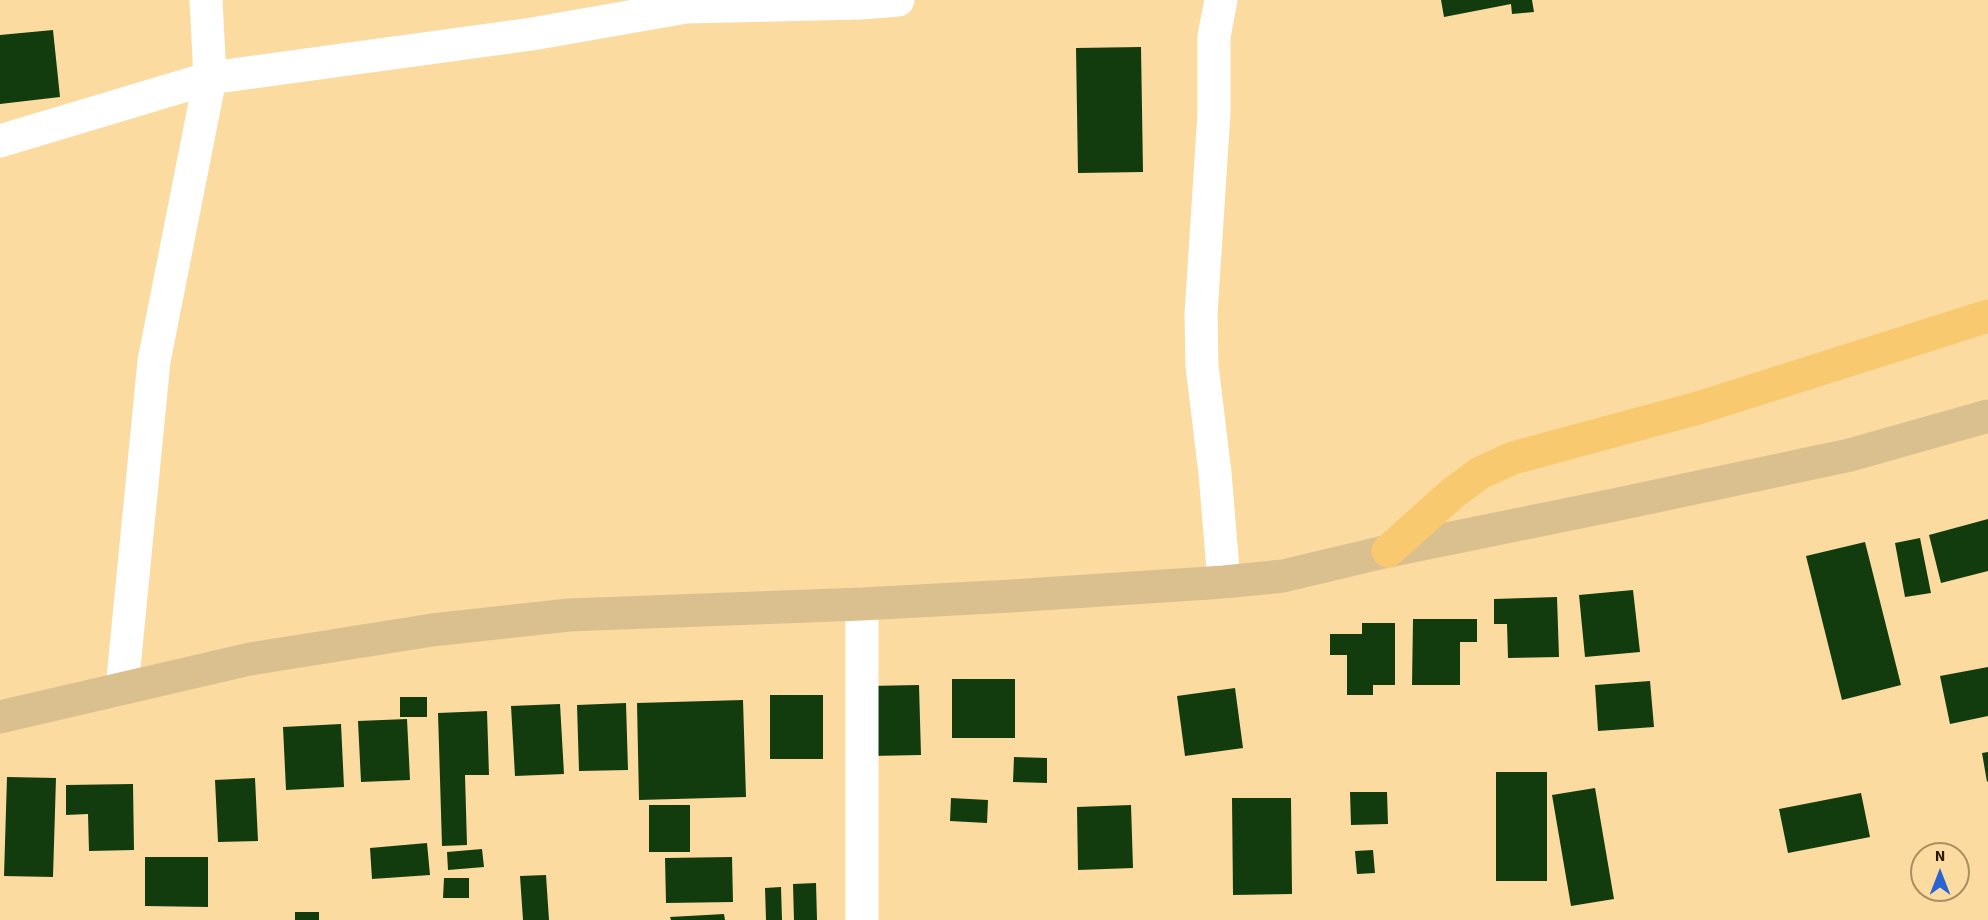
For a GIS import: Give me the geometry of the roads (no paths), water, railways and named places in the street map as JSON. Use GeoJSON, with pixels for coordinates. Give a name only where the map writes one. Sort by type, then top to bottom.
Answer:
{"type":"FeatureCollection","features":[{"type":"Feature","properties":{"kind":"highway"},"geometry":{"type":"LineString","coordinates":[[1388,551],[1453,493],[1480,473],[1513,458],[1698,408],[1988,316]]}},
{"type":"Feature","properties":{"kind":"main road"},"geometry":{"type":"LineString","coordinates":[[0,717],[250,659],[432,630],[569,615],[862,604],[1224,582],[1282,576],[1388,551],[1614,506],[1850,454],[1988,416]]}},
{"type":"Feature","properties":{"kind":"street"},"geometry":{"type":"LineString","coordinates":[[122,688],[154,362],[210,78],[206,0]]}},
{"type":"Feature","properties":{"kind":"street"},"geometry":{"type":"LineString","coordinates":[[0,141],[210,78],[532,34],[686,7],[898,0]]}},
{"type":"Feature","properties":{"kind":"street"},"geometry":{"type":"LineString","coordinates":[[1221,0],[1214,36],[1214,114],[1201,314],[1202,366],[1215,473],[1224,582]]}},
{"type":"Feature","properties":{"kind":"street"},"geometry":{"type":"LineString","coordinates":[[862,604],[862,920]]}}]}
